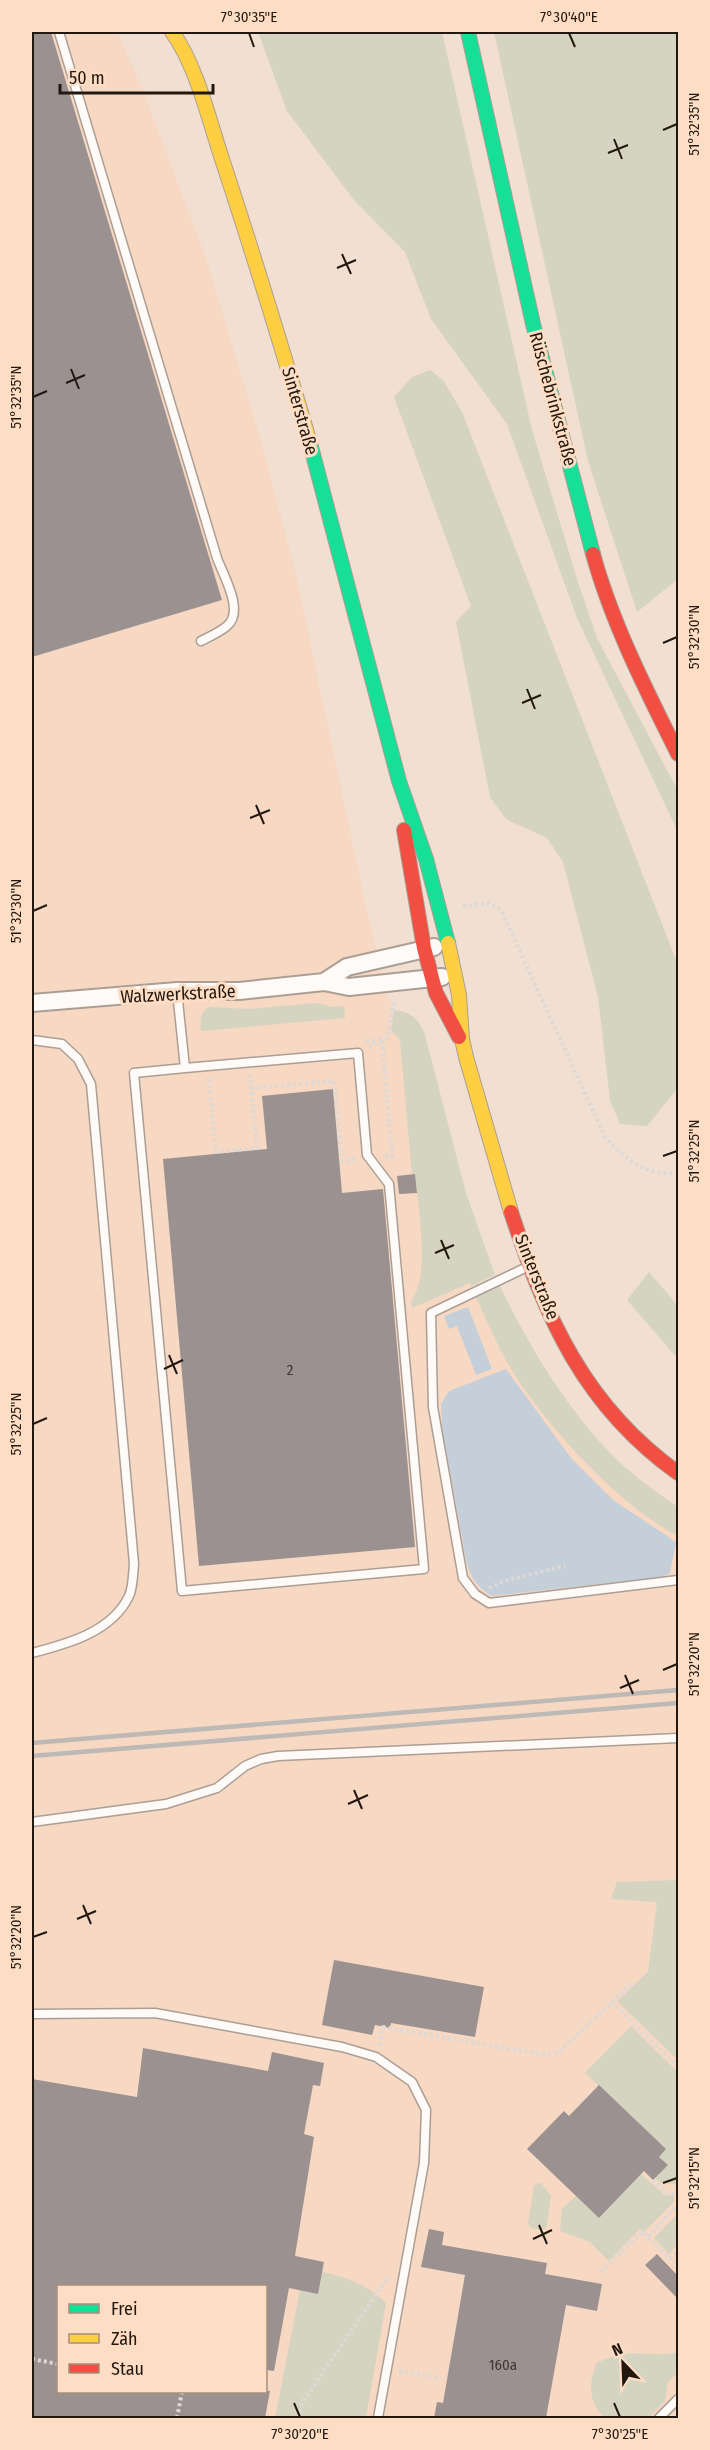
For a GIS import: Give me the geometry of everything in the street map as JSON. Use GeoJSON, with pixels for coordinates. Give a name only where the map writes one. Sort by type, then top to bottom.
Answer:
{"type":"FeatureCollection","features":[{"type":"Feature","properties":{"kind":"street","name":"Sinterstraße"},"geometry":{"type":"LineString","coordinates":[[171,32],[183,47]]}},
{"type":"Feature","properties":{"kind":"street","name":"Sinterstraße"},"geometry":{"type":"LineString","coordinates":[[182,32],[183,47],[255,258],[307,433],[399,780],[415,816],[460,1001],[462,1042],[506,1201],[548,1309],[575,1363],[596,1395],[622,1426],[678,1473]]}},
{"type":"Feature","properties":{"kind":"street","name":"Rüschebrinkstraße"},"geometry":{"type":"LineString","coordinates":[[468,32],[533,324],[595,560],[620,629],[650,699],[678,754]]}},
{"type":"Feature","properties":{"kind":"street","name":"Sinterstraße"},"geometry":{"type":"LineString","coordinates":[[399,780],[401,819],[424,948],[432,979],[446,1015],[462,1042]]}},
{"type":"Feature","properties":{"kind":"street","name":"Walzwerkstraße"},"geometry":{"type":"LineString","coordinates":[[324,982],[347,967],[446,944]]}},
{"type":"Feature","properties":{"kind":"street","name":"Walzwerkstraße"},"geometry":{"type":"LineString","coordinates":[[32,1003],[177,991],[239,991],[324,982],[349,987],[454,975]]}},
{"type":"Feature","properties":{"kind":"lane"},"geometry":{"type":"LineString","coordinates":[[59,32],[217,558],[233,603],[232,619],[228,626],[201,641]]}},
{"type":"Feature","properties":{"kind":"lane"},"geometry":{"type":"LineString","coordinates":[[177,991],[185,1068]]}},
{"type":"Feature","properties":{"kind":"lane"},"geometry":{"type":"LineString","coordinates":[[32,1040],[62,1044],[78,1059],[91,1084],[135,1564],[130,1596],[111,1620],[78,1639],[32,1653]]}},
{"type":"Feature","properties":{"kind":"lane"},"geometry":{"type":"LineString","coordinates":[[358,1053],[367,1155],[389,1184],[424,1569],[182,1592],[134,1073],[208,1066],[358,1053]]}},
{"type":"Feature","properties":{"kind":"lane"},"geometry":{"type":"LineString","coordinates":[[530,1265],[431,1313],[433,1407],[463,1578],[475,1594],[489,1603],[678,1580]]}},
{"type":"Feature","properties":{"kind":"lane"},"geometry":{"type":"LineString","coordinates":[[32,1822],[166,1804],[217,1788],[245,1766],[278,1756],[678,1738]]}},
{"type":"Feature","properties":{"kind":"lane"},"geometry":{"type":"LineString","coordinates":[[32,2014],[54,2012],[154,2013],[342,2047],[376,2057],[412,2082],[426,2110],[424,2163],[378,2418]]}},
{"type":"Feature","properties":{"kind":"lane"},"geometry":{"type":"LineString","coordinates":[[659,2418],[678,2398]]}},
{"type":"Feature","properties":{"kind":"path"},"geometry":{"type":"LineString","coordinates":[[462,906],[488,903],[501,910],[605,1137],[621,1155],[642,1169],[663,1174],[678,1173]]}},
{"type":"Feature","properties":{"kind":"path"},"geometry":{"type":"LineString","coordinates":[[361,1041],[387,1039],[394,1000]]}},
{"type":"Feature","properties":{"kind":"path"},"geometry":{"type":"LineString","coordinates":[[358,1053],[382,1039]]}},
{"type":"Feature","properties":{"kind":"path"},"geometry":{"type":"LineString","coordinates":[[251,1088],[334,1081],[342,1161],[392,1156],[382,1039]]}},
{"type":"Feature","properties":{"kind":"path"},"geometry":{"type":"LineString","coordinates":[[208,1066],[216,1152],[257,1148],[249,1062]]}},
{"type":"Feature","properties":{"kind":"path"},"geometry":{"type":"LineString","coordinates":[[475,1594],[504,1581],[565,1566]]}},
{"type":"Feature","properties":{"kind":"path"},"geometry":{"type":"LineString","coordinates":[[376,2057],[383,2027],[546,2055],[559,2052],[633,1982]]}},
{"type":"Feature","properties":{"kind":"path"},"geometry":{"type":"LineString","coordinates":[[612,2002],[678,2067]]}},
{"type":"Feature","properties":{"kind":"path"},"geometry":{"type":"LineString","coordinates":[[653,2180],[666,2193],[678,2193]]}},
{"type":"Feature","properties":{"kind":"path"},"geometry":{"type":"LineString","coordinates":[[648,2237],[678,2204]]}},
{"type":"Feature","properties":{"kind":"path"},"geometry":{"type":"LineString","coordinates":[[601,2272],[642,2232],[670,2259],[678,2263]]}},
{"type":"Feature","properties":{"kind":"path"},"geometry":{"type":"LineString","coordinates":[[299,2418],[302,2403],[409,2247]]}},
{"type":"Feature","properties":{"kind":"path"},"geometry":{"type":"LineString","coordinates":[[670,2259],[678,2251]]}},
{"type":"Feature","properties":{"kind":"path"},"geometry":{"type":"LineString","coordinates":[[32,2359],[57,2364]]}},
{"type":"Feature","properties":{"kind":"path"},"geometry":{"type":"LineString","coordinates":[[401,2372],[440,2378]]}},
{"type":"Feature","properties":{"kind":"path"},"geometry":{"type":"LineString","coordinates":[[177,2418],[182,2393]]}},
{"type":"Feature","properties":{"kind":"shaded area"},"geometry":{"type":"Polygon","coordinates":[[[32,32],[117,32],[142,88],[206,258],[264,451],[297,579],[366,907],[448,1233],[528,1362],[604,1466],[678,1517],[678,2418],[32,2418],[32,32]]]}},
{"type":"Feature","properties":{"kind":"shaded area"},"geometry":{"type":"Polygon","coordinates":[[[468,1307],[492,1369],[476,1375],[457,1326],[449,1329],[444,1316],[468,1307]]]}},
{"type":"Feature","properties":{"kind":"shaded area"},"geometry":{"type":"Polygon","coordinates":[[[506,1369],[571,1458],[613,1500],[676,1542],[670,1573],[662,1577],[492,1596],[478,1585],[466,1559],[442,1429],[441,1404],[449,1391],[506,1369]]]}},
{"type":"Feature","properties":{"kind":"green space"},"geometry":{"type":"Polygon","coordinates":[[[258,32],[442,32],[532,430],[597,638],[678,791],[678,832],[577,618],[507,424],[431,319],[405,252],[354,200],[287,111],[258,32]]]}},
{"type":"Feature","properties":{"kind":"green space"},"geometry":{"type":"Polygon","coordinates":[[[494,32],[678,32],[678,579],[637,612],[588,461],[494,32]]]}},
{"type":"Feature","properties":{"kind":"green space"},"geometry":{"type":"Polygon","coordinates":[[[430,370],[443,380],[462,412],[678,965],[678,1088],[647,1126],[620,1124],[610,1100],[598,997],[563,862],[547,838],[506,819],[490,797],[456,622],[471,606],[394,397],[412,377],[430,370]]]}},
{"type":"Feature","properties":{"kind":"green space"},"geometry":{"type":"Polygon","coordinates":[[[316,1003],[333,1007],[344,1006],[345,1018],[201,1031],[202,1014],[209,1007],[249,1009],[316,1003]]]}},
{"type":"Feature","properties":{"kind":"green space"},"geometry":{"type":"Polygon","coordinates":[[[394,1010],[414,1017],[425,1035],[466,1193],[495,1275],[471,1286],[470,1283],[412,1308],[411,1301],[417,1290],[420,1275],[422,1240],[415,1175],[412,1175],[400,1040],[391,1030],[394,1010]]]}},
{"type":"Feature","properties":{"kind":"green space"},"geometry":{"type":"Polygon","coordinates":[[[649,1272],[678,1306],[678,1359],[627,1300],[649,1272]]]}},
{"type":"Feature","properties":{"kind":"green space"},"geometry":{"type":"Polygon","coordinates":[[[499,1284],[548,1373],[593,1434],[618,1461],[678,1507],[678,1536],[654,1522],[604,1481],[579,1456],[534,1403],[502,1353],[475,1295],[499,1284]]]}},
{"type":"Feature","properties":{"kind":"green space"},"geometry":{"type":"Polygon","coordinates":[[[678,1880],[678,2060],[617,2001],[648,1972],[657,1902],[611,1899],[617,1882],[678,1880]]]}},
{"type":"Feature","properties":{"kind":"green space"},"geometry":{"type":"Polygon","coordinates":[[[631,2026],[678,2072],[678,2184],[661,2183],[655,2178],[667,2165],[659,2157],[666,2149],[585,2073],[631,2026]]]}},
{"type":"Feature","properties":{"kind":"green space"},"geometry":{"type":"Polygon","coordinates":[[[641,2174],[666,2196],[674,2195],[674,2202],[644,2232],[640,2229],[609,2261],[590,2242],[560,2231],[562,2209],[576,2196],[599,2218],[641,2174]]]}},
{"type":"Feature","properties":{"kind":"green space"},"geometry":{"type":"Polygon","coordinates":[[[538,2183],[542,2184],[551,2196],[545,2229],[533,2228],[528,2224],[534,2186],[538,2183]]]}},
{"type":"Feature","properties":{"kind":"green space"},"geometry":{"type":"Polygon","coordinates":[[[678,2213],[678,2244],[669,2254],[654,2238],[678,2213]]]}},
{"type":"Feature","properties":{"kind":"green space"},"geometry":{"type":"Polygon","coordinates":[[[322,2272],[357,2283],[372,2291],[386,2303],[366,2418],[275,2418],[300,2290],[318,2293],[322,2272]]]}},
{"type":"Feature","properties":{"kind":"green space"},"geometry":{"type":"Polygon","coordinates":[[[678,2352],[678,2372],[668,2382],[665,2401],[648,2418],[605,2418],[593,2400],[591,2386],[596,2364],[617,2355],[678,2352]]]}},
{"type":"Feature","properties":{"kind":"building"},"geometry":{"type":"Polygon","coordinates":[[[32,32],[51,32],[222,600],[32,657],[32,32]]]}},
{"type":"Feature","properties":{"kind":"building"},"geometry":{"type":"Polygon","coordinates":[[[333,1089],[342,1193],[383,1189],[415,1547],[199,1566],[163,1159],[267,1149],[262,1096],[333,1089]]]}},
{"type":"Feature","properties":{"kind":"building"},"geometry":{"type":"Polygon","coordinates":[[[415,1174],[417,1193],[399,1194],[397,1176],[415,1174]]]}},
{"type":"Feature","properties":{"kind":"building"},"geometry":{"type":"Polygon","coordinates":[[[334,1960],[484,1987],[475,2037],[391,2023],[390,2028],[375,2025],[372,2035],[322,2025],[334,1960]]]}},
{"type":"Feature","properties":{"kind":"building"},"geometry":{"type":"Polygon","coordinates":[[[143,2048],[268,2071],[272,2052],[324,2063],[320,2086],[313,2085],[304,2134],[314,2137],[295,2256],[324,2262],[318,2294],[289,2288],[274,2371],[267,2370],[267,2285],[57,2285],[57,2393],[267,2393],[270,2391],[265,2418],[32,2418],[32,2079],[137,2097],[143,2048]]]}},
{"type":"Feature","properties":{"kind":"building"},"geometry":{"type":"Polygon","coordinates":[[[599,2085],[666,2149],[659,2157],[668,2165],[653,2180],[644,2171],[599,2218],[527,2149],[564,2111],[569,2116],[599,2085]]]}},
{"type":"Feature","properties":{"kind":"building"},"geometry":{"type":"Polygon","coordinates":[[[429,2229],[444,2232],[442,2245],[547,2263],[545,2274],[602,2284],[597,2311],[566,2305],[546,2418],[434,2418],[437,2402],[443,2403],[465,2275],[421,2267],[429,2229]]]}},
{"type":"Feature","properties":{"kind":"building"},"geometry":{"type":"Polygon","coordinates":[[[657,2254],[678,2276],[678,2299],[645,2265],[657,2254]]]}},
{"type":"Feature","properties":{"kind":"railway"},"geometry":{"type":"LineString","coordinates":[[32,1743],[678,1690]]}},
{"type":"Feature","properties":{"kind":"railway"},"geometry":{"type":"LineString","coordinates":[[32,1756],[678,1703]]}},
{"type":"Feature","properties":{"kind":"traffic: fast"},"geometry":{"type":"LineString","coordinates":[[468,32],[533,324],[593,554]]}},
{"type":"Feature","properties":{"kind":"traffic: fast"},"geometry":{"type":"LineString","coordinates":[[310,443],[399,781],[426,859],[448,943]]}},
{"type":"Feature","properties":{"kind":"traffic: slow"},"geometry":{"type":"LineString","coordinates":[[172,32],[181,45],[201,93],[310,443]]}},
{"type":"Feature","properties":{"kind":"traffic: slow"},"geometry":{"type":"LineString","coordinates":[[448,943],[459,995],[462,1039],[466,1057],[511,1212]]}},
{"type":"Feature","properties":{"kind":"traffic: jam"},"geometry":{"type":"LineString","coordinates":[[593,554],[620,631],[678,754]]}},
{"type":"Feature","properties":{"kind":"traffic: jam"},"geometry":{"type":"LineString","coordinates":[[404,830],[424,948],[436,993],[459,1037]]}},
{"type":"Feature","properties":{"kind":"traffic: jam"},"geometry":{"type":"LineString","coordinates":[[511,1212],[539,1288],[572,1357],[593,1389],[617,1419],[645,1447],[678,1473]]}}]}
